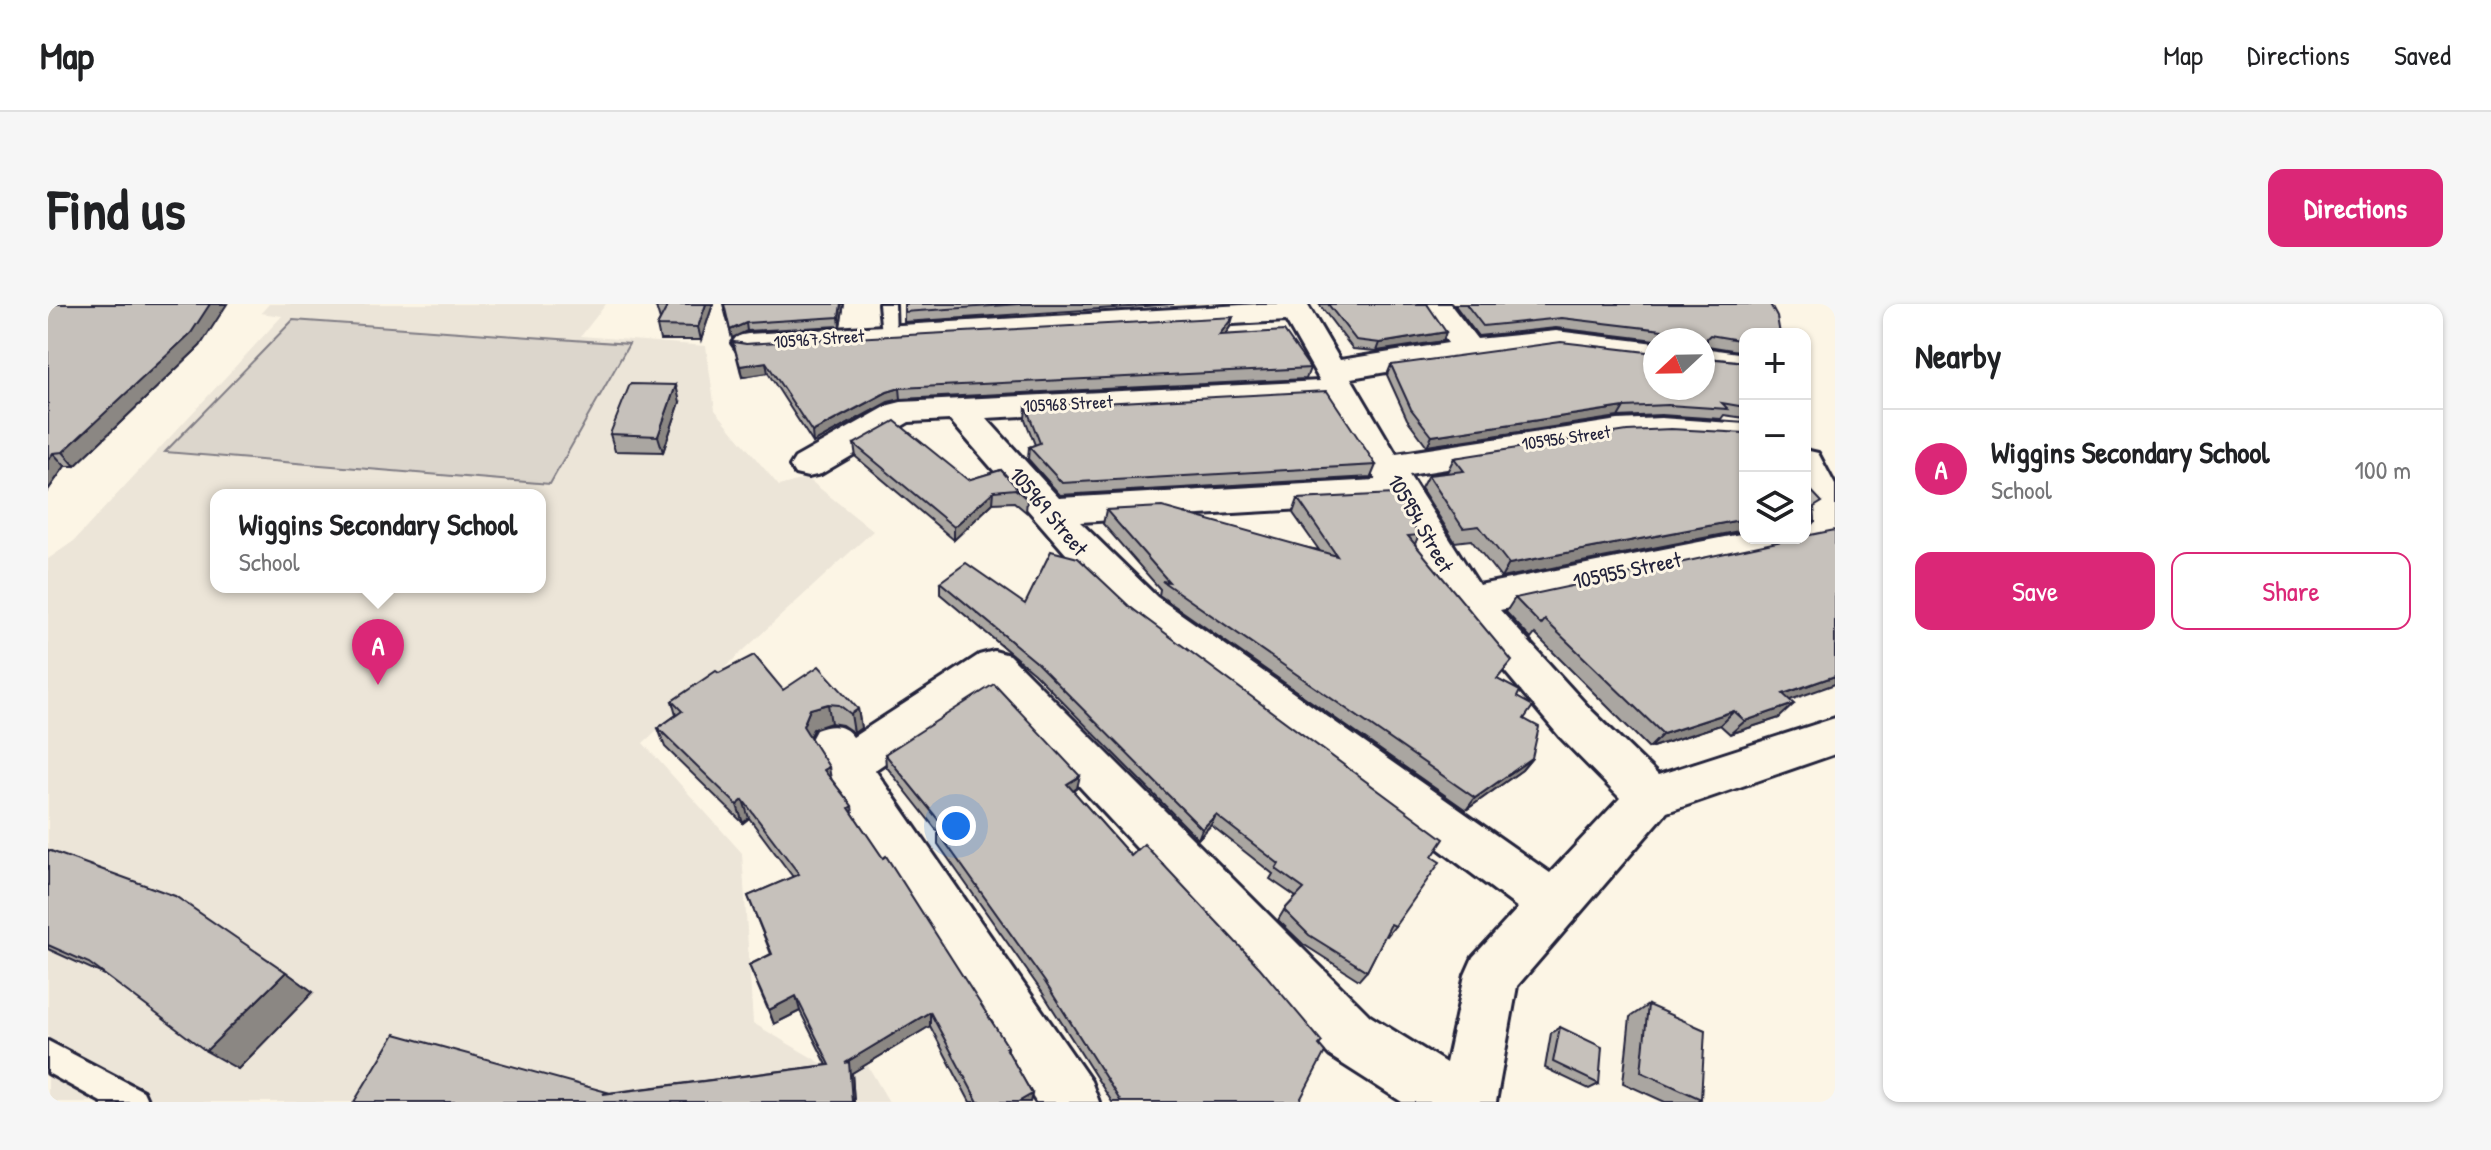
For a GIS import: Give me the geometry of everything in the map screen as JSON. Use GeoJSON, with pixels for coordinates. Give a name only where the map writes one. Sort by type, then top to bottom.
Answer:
{"type":"FeatureCollection","features":[{"type":"Feature","properties":{"kind":"street"},"geometry":{"type":"LineString","coordinates":[[1434,304],[1469,349]]}},
{"type":"Feature","properties":{"kind":"street","name":"105967 Street"},"geometry":{"type":"LineString","coordinates":[[748,343],[888,319],[1294,307]]}},
{"type":"Feature","properties":{"kind":"street","name":"105954 Street"},"geometry":{"type":"LineString","coordinates":[[1294,307],[1469,602],[1576,724],[1650,798]]}},
{"type":"Feature","properties":{"kind":"street"},"geometry":{"type":"LineString","coordinates":[[1338,380],[1557,328],[1643,349]]}},
{"type":"Feature","properties":{"kind":"street"},"geometry":{"type":"LineString","coordinates":[[1715,359],[1739,362]]}},
{"type":"Feature","properties":{"kind":"street","name":"105968 Street"},"geometry":{"type":"LineString","coordinates":[[808,466],[901,412],[960,411],[1338,380]]}},
{"type":"Feature","properties":{"kind":"street","name":"105969 Street"},"geometry":{"type":"LineString","coordinates":[[960,411],[993,444],[1096,566],[1143,607],[1554,905]]}},
{"type":"Feature","properties":{"kind":"street","name":"105956 Street"},"geometry":{"type":"LineString","coordinates":[[1394,479],[1618,431],[1661,429],[1739,435]]}},
{"type":"Feature","properties":{"kind":"street"},"geometry":{"type":"LineString","coordinates":[[1811,473],[1834,519],[1825,529],[1811,532]]}},
{"type":"Feature","properties":{"kind":"street"},"geometry":{"type":"LineString","coordinates":[[1049,511],[1394,479]]}},
{"type":"Feature","properties":{"kind":"street","name":"105955 Street"},"geometry":{"type":"LineString","coordinates":[[1469,602],[1754,544]]}},
{"type":"Feature","properties":{"kind":"street"},"geometry":{"type":"LineString","coordinates":[[1070,1102],[839,754],[994,667],[1350,1036],[1455,1102]]}},
{"type":"Feature","properties":{"kind":"street"},"geometry":{"type":"LineString","coordinates":[[1467,1102],[1492,975],[1650,798],[1835,736]]}},
{"type":"Feature","properties":{"kind":"lane"},"geometry":{"type":"LineString","coordinates":[[48,1056],[132,1102]]}},
{"type":"Feature","properties":{"kind":"shaded area"},"geometry":{"type":"Polygon","coordinates":[[[269,304],[606,304],[581,336],[706,346],[715,410],[779,486],[807,478],[873,531],[643,743],[742,853],[753,1023],[821,1063],[861,1054],[889,1102],[48,1102],[48,559],[74,541],[282,316],[261,313],[269,304]]]}},
{"type":"Feature","properties":{"kind":"shaded area"},"geometry":{"type":"Polygon","coordinates":[[[293,320],[629,344],[550,484],[165,452],[293,320]]]}},
{"type":"Feature","properties":{"kind":"building"},"geometry":{"type":"Polygon","coordinates":[[[48,304],[210,304],[191,333],[63,452],[53,453],[48,460],[48,304]]]}},
{"type":"Feature","properties":{"kind":"building"},"geometry":{"type":"Polygon","coordinates":[[[658,304],[706,304],[698,327],[657,326],[667,307],[656,307],[658,304]]]}},
{"type":"Feature","properties":{"kind":"building"},"geometry":{"type":"Polygon","coordinates":[[[724,304],[841,304],[839,317],[746,323],[730,330],[724,304]]]}},
{"type":"Feature","properties":{"kind":"building"},"geometry":{"type":"Polygon","coordinates":[[[904,304],[1021,304],[904,312],[904,304]]]}},
{"type":"Feature","properties":{"kind":"building"},"geometry":{"type":"Polygon","coordinates":[[[1328,304],[1427,304],[1446,332],[1380,343],[1356,340],[1328,304]]]}},
{"type":"Feature","properties":{"kind":"building"},"geometry":{"type":"Polygon","coordinates":[[[1466,304],[1770,304],[1779,328],[1739,328],[1739,340],[1715,336],[1715,328],[1645,328],[1562,318],[1483,326],[1466,304]]]}},
{"type":"Feature","properties":{"kind":"building"},"geometry":{"type":"Polygon","coordinates":[[[1233,317],[1219,335],[1284,331],[1310,368],[900,388],[812,432],[766,362],[740,366],[733,342],[746,344],[1233,317]]]}},
{"type":"Feature","properties":{"kind":"building"},"geometry":{"type":"Polygon","coordinates":[[[1561,342],[1643,352],[1643,400],[1715,400],[1715,359],[1739,361],[1739,406],[1722,403],[1728,409],[1668,405],[1624,407],[1432,436],[1411,409],[1391,365],[1561,342]]]}},
{"type":"Feature","properties":{"kind":"building"},"geometry":{"type":"Polygon","coordinates":[[[630,384],[676,385],[658,436],[610,434],[630,384]]]}},
{"type":"Feature","properties":{"kind":"building"},"geometry":{"type":"Polygon","coordinates":[[[1327,391],[1376,465],[1062,483],[1029,447],[1040,443],[1026,407],[1327,391]]]}},
{"type":"Feature","properties":{"kind":"building"},"geometry":{"type":"Polygon","coordinates":[[[895,421],[968,480],[1001,470],[1027,499],[1015,489],[994,491],[954,527],[854,444],[895,421]]]}},
{"type":"Feature","properties":{"kind":"building"},"geometry":{"type":"Polygon","coordinates":[[[1671,429],[1739,433],[1739,520],[1509,564],[1479,526],[1463,528],[1428,475],[1464,471],[1454,458],[1627,431],[1671,429]]]}},
{"type":"Feature","properties":{"kind":"building"},"geometry":{"type":"Polygon","coordinates":[[[1811,490],[1822,502],[1814,507],[1815,521],[1811,521],[1811,490]]]}},
{"type":"Feature","properties":{"kind":"building"},"geometry":{"type":"Polygon","coordinates":[[[1394,494],[1419,535],[1408,536],[1512,661],[1497,679],[1520,691],[1517,697],[1533,706],[1524,719],[1539,727],[1532,758],[1475,798],[1162,581],[1169,582],[1106,510],[1162,507],[1337,556],[1298,499],[1394,494]]]}},
{"type":"Feature","properties":{"kind":"building"},"geometry":{"type":"Polygon","coordinates":[[[1835,530],[1835,676],[1783,694],[1794,704],[1745,721],[1734,711],[1663,734],[1545,620],[1541,625],[1515,598],[1768,544],[1811,544],[1811,535],[1835,530]]]}},
{"type":"Feature","properties":{"kind":"building"},"geometry":{"type":"Polygon","coordinates":[[[1051,551],[1078,558],[1130,607],[1444,839],[1432,857],[1440,862],[1395,926],[1391,924],[1367,971],[1309,935],[1284,910],[1304,889],[1276,869],[1279,864],[1216,815],[1202,829],[1035,661],[940,582],[966,563],[1025,604],[1051,551]]]}},
{"type":"Feature","properties":{"kind":"building"},"geometry":{"type":"Polygon","coordinates":[[[754,655],[783,690],[819,666],[858,709],[851,714],[839,705],[828,704],[810,709],[803,726],[829,767],[824,770],[852,806],[849,808],[883,858],[886,856],[1008,1047],[1032,1094],[1018,1102],[978,1102],[930,1012],[845,1063],[849,1062],[852,1102],[354,1102],[395,1034],[607,1092],[603,1094],[830,1065],[796,996],[769,1010],[749,965],[772,954],[748,896],[799,874],[743,800],[737,805],[658,728],[682,711],[672,701],[716,671],[719,673],[754,655]]]}},
{"type":"Feature","properties":{"kind":"building"},"geometry":{"type":"Polygon","coordinates":[[[994,684],[1080,776],[1067,784],[1131,856],[1144,844],[1260,968],[1322,1042],[1319,1045],[1325,1052],[1299,1102],[1121,1102],[1045,982],[938,832],[945,828],[885,754],[994,684]]]}},
{"type":"Feature","properties":{"kind":"building"},"geometry":{"type":"Polygon","coordinates":[[[48,850],[175,896],[286,972],[206,1051],[89,963],[48,945],[48,850]]]}},
{"type":"Feature","properties":{"kind":"building"},"geometry":{"type":"Polygon","coordinates":[[[1648,1005],[1705,1030],[1701,1099],[1641,1072],[1648,1005]]]}},
{"type":"Feature","properties":{"kind":"building"},"geometry":{"type":"Polygon","coordinates":[[[1560,1027],[1602,1047],[1599,1084],[1553,1062],[1560,1027]]]}},
{"type":"Feature","properties":{"kind":"place","name":"Wiggins Secondary School"},"geometry":{"type":"Point","coordinates":[378,685]}}]}
